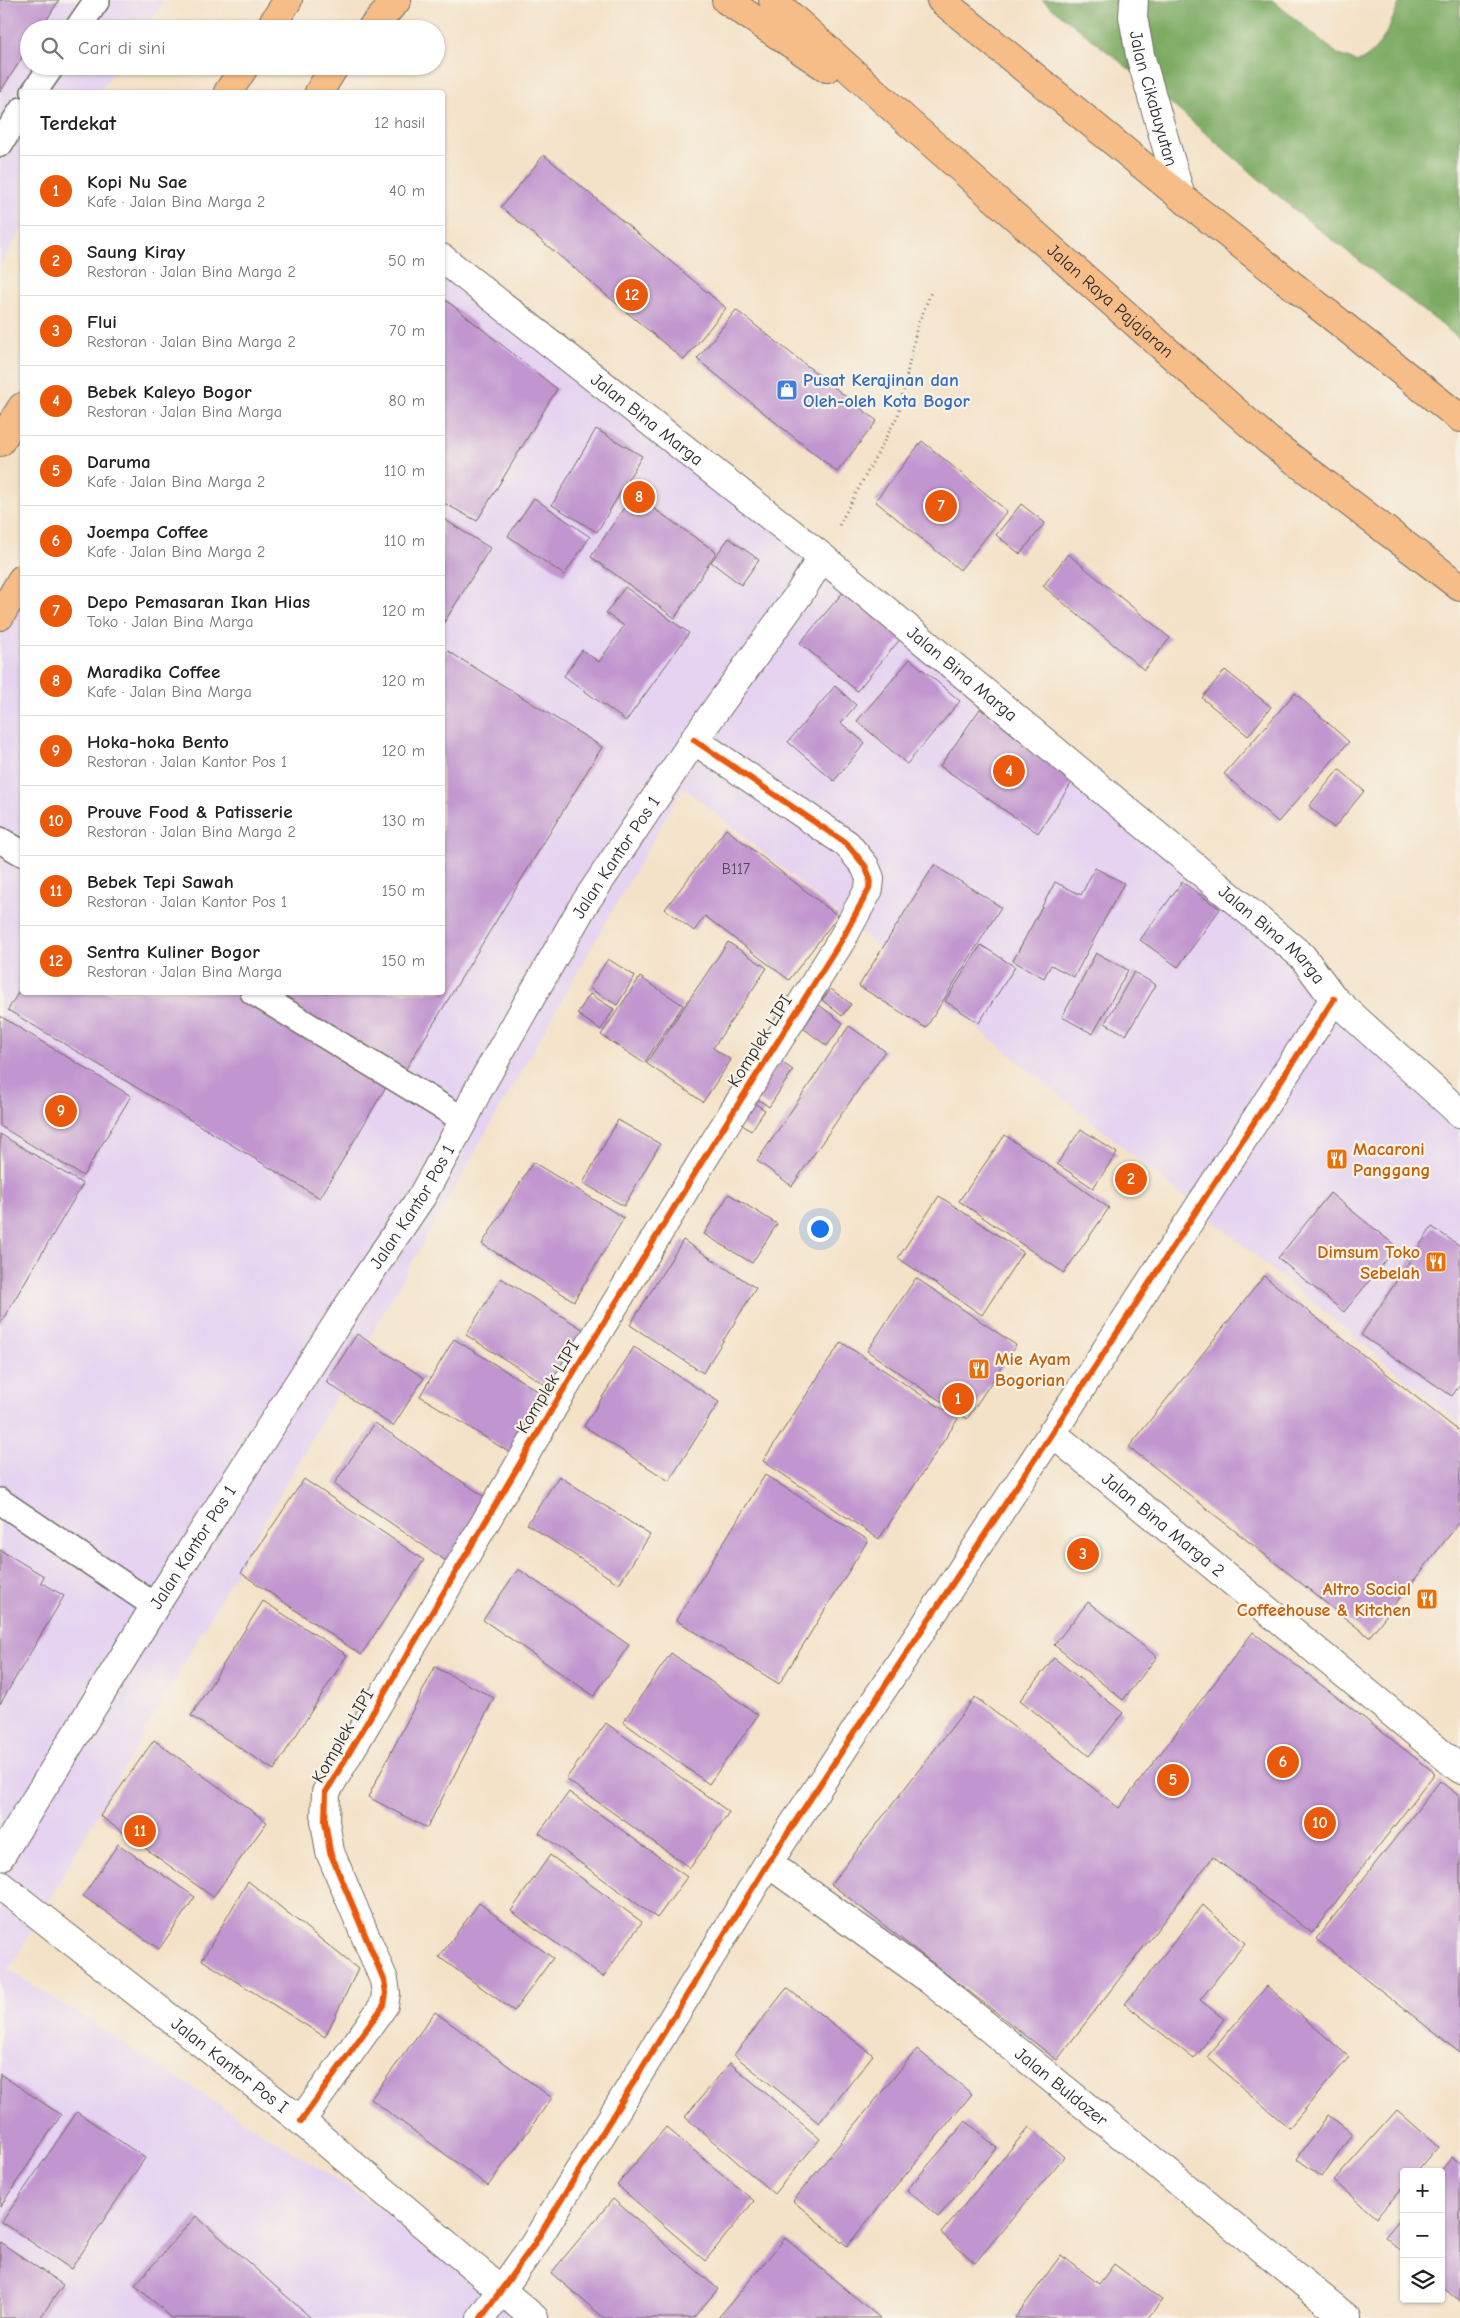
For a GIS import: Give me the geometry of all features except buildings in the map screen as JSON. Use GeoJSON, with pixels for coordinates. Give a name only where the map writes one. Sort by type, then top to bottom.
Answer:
{"type":"FeatureCollection","features":[{"type":"Feature","properties":{"kind":"highway"},"geometry":{"type":"LineString","coordinates":[[275,20],[288,0]]}},
{"type":"Feature","properties":{"kind":"highway"},"geometry":{"type":"LineString","coordinates":[[363,20],[375,0]]}},
{"type":"Feature","properties":{"kind":"highway"},"geometry":{"type":"LineString","coordinates":[[379,20],[397,0]]}},
{"type":"Feature","properties":{"kind":"highway"},"geometry":{"type":"LineString","coordinates":[[726,0],[909,123]]}},
{"type":"Feature","properties":{"kind":"highway","name":"Jalan Raya Pajajaran"},"geometry":{"type":"LineString","coordinates":[[773,0],[909,123],[1268,440],[1460,587]]}},
{"type":"Feature","properties":{"kind":"highway"},"geometry":{"type":"LineString","coordinates":[[941,0],[1181,197],[1460,418]]}},
{"type":"Feature","properties":{"kind":"highway"},"geometry":{"type":"LineString","coordinates":[[229,90],[239,75]]}},
{"type":"Feature","properties":{"kind":"highway"},"geometry":{"type":"LineString","coordinates":[[0,442],[20,410]]}},
{"type":"Feature","properties":{"kind":"highway"},"geometry":{"type":"LineString","coordinates":[[0,616],[20,582]]}},
{"type":"Feature","properties":{"kind":"street","name":"Jalan Cikabuyutan"},"geometry":{"type":"LineString","coordinates":[[1134,0],[1133,17],[1140,55],[1181,197]]}},
{"type":"Feature","properties":{"kind":"street","name":"Jalan Bina Marga"},"geometry":{"type":"LineString","coordinates":[[445,260],[822,557],[1302,956],[1334,999],[1460,1113]]}},
{"type":"Feature","properties":{"kind":"street","name":"Jalan Kantor Pos 1"},"geometry":{"type":"LineString","coordinates":[[0,1858],[155,1606],[363,1283],[422,1196],[464,1120],[477,1092],[583,906],[694,740],[798,594],[822,557]]}},
{"type":"Feature","properties":{"kind":"street","name":"Komplek LIPI"},"geometry":{"type":"LineString","coordinates":[[301,2121],[384,2005],[386,1993],[384,1980],[330,1852],[325,1821],[326,1792],[578,1365],[703,1160],[841,942],[869,888],[870,878],[865,866],[847,844],[694,740]]}},
{"type":"Feature","properties":{"kind":"street"},"geometry":{"type":"LineString","coordinates":[[481,2318],[533,2246],[768,1863],[1052,1433],[1334,999]]}},
{"type":"Feature","properties":{"kind":"street","name":"Jalan Bina Marga 2"},"geometry":{"type":"LineString","coordinates":[[1052,1433],[1460,1769]]}},
{"type":"Feature","properties":{"kind":"street","name":"Jalan Buldozer"},"geometry":{"type":"LineString","coordinates":[[768,1863],[926,1976],[1347,2318]]}},
{"type":"Feature","properties":{"kind":"street","name":"Jalan Kantor Pos I"},"geometry":{"type":"LineString","coordinates":[[0,1885],[301,2121],[534,2318]]}},
{"type":"Feature","properties":{"kind":"lane"},"geometry":{"type":"LineString","coordinates":[[83,20],[97,0]]}},
{"type":"Feature","properties":{"kind":"lane"},"geometry":{"type":"LineString","coordinates":[[35,90],[46,75]]}},
{"type":"Feature","properties":{"kind":"lane"},"geometry":{"type":"LineString","coordinates":[[0,144],[20,113]]}},
{"type":"Feature","properties":{"kind":"lane"},"geometry":{"type":"LineString","coordinates":[[0,840],[20,852]]}},
{"type":"Feature","properties":{"kind":"lane"},"geometry":{"type":"LineString","coordinates":[[258,995],[464,1120]]}},
{"type":"Feature","properties":{"kind":"lane"},"geometry":{"type":"LineString","coordinates":[[0,1500],[155,1606]]}},
{"type":"Feature","properties":{"kind":"path"},"geometry":{"type":"LineString","coordinates":[[822,557],[898,415],[917,327],[932,290]]}},
{"type":"Feature","properties":{"kind":"shaded area"},"geometry":{"type":"Polygon","coordinates":[[[0,0],[164,0],[150,20],[20,20],[20,75],[112,75],[101,90],[20,90],[20,232],[0,267],[0,0]]]}},
{"type":"Feature","properties":{"kind":"shaded area"},"geometry":{"type":"Polygon","coordinates":[[[445,263],[1302,956],[1460,1113],[1460,1423],[683,787],[9,1970],[471,2266],[536,2318],[0,2318],[0,616],[20,582],[20,995],[445,995],[445,263]]]}},
{"type":"Feature","properties":{"kind":"green space"},"geometry":{"type":"Polygon","coordinates":[[[1042,0],[1272,0],[1339,55],[1358,62],[1367,57],[1380,44],[1401,0],[1460,0],[1460,339],[1302,216],[1147,83],[1042,0]]]}},
{"type":"Feature","properties":{"kind":"cycle path"},"geometry":{"type":"LineString","coordinates":[[301,2121],[384,2005],[386,1993],[384,1980],[330,1852],[325,1821],[326,1792],[578,1365],[703,1160],[841,941],[869,889],[870,878],[865,866],[847,844],[694,740]]}},
{"type":"Feature","properties":{"kind":"cycle path"},"geometry":{"type":"LineString","coordinates":[[481,2318],[533,2246],[768,1863],[1052,1433],[1334,999]]}},
{"type":"Feature","properties":{"kind":"place","name":"Sentra Kuliner Bogor"},"geometry":{"type":"Point","coordinates":[632,295]}},
{"type":"Feature","properties":{"kind":"place","name":"Pusat Kerajinan dan Oleh-oleh Kota Bogor"},"geometry":{"type":"Point","coordinates":[787,390]}},
{"type":"Feature","properties":{"kind":"place","name":"Maradika Coffee"},"geometry":{"type":"Point","coordinates":[639,497]}},
{"type":"Feature","properties":{"kind":"place","name":"Depo Pemasaran Ikan Hias"},"geometry":{"type":"Point","coordinates":[941,506]}},
{"type":"Feature","properties":{"kind":"place","name":"Bebek Kaleyo Bogor"},"geometry":{"type":"Point","coordinates":[1009,771]}},
{"type":"Feature","properties":{"kind":"place","name":"Hoka-hoka Bento"},"geometry":{"type":"Point","coordinates":[61,1111]}},
{"type":"Feature","properties":{"kind":"place","name":"Macaroni Panggang"},"geometry":{"type":"Point","coordinates":[1337,1159]}},
{"type":"Feature","properties":{"kind":"place","name":"Saung Kiray"},"geometry":{"type":"Point","coordinates":[1131,1179]}},
{"type":"Feature","properties":{"kind":"place","name":"Dimsum Toko Sebelah"},"geometry":{"type":"Point","coordinates":[1436,1262]}},
{"type":"Feature","properties":{"kind":"place","name":"Mie Ayam Bogorian"},"geometry":{"type":"Point","coordinates":[979,1369]}},
{"type":"Feature","properties":{"kind":"place","name":"Kopi Nu Sae"},"geometry":{"type":"Point","coordinates":[958,1399]}},
{"type":"Feature","properties":{"kind":"place","name":"Flui"},"geometry":{"type":"Point","coordinates":[1083,1554]}},
{"type":"Feature","properties":{"kind":"place","name":"Altro Social Coffeehouse & Kitchen"},"geometry":{"type":"Point","coordinates":[1427,1599]}},
{"type":"Feature","properties":{"kind":"place","name":"Joempa Coffee"},"geometry":{"type":"Point","coordinates":[1283,1762]}},
{"type":"Feature","properties":{"kind":"place","name":"Daruma"},"geometry":{"type":"Point","coordinates":[1173,1780]}},
{"type":"Feature","properties":{"kind":"place","name":"Prouve Food & Patisserie"},"geometry":{"type":"Point","coordinates":[1320,1823]}},
{"type":"Feature","properties":{"kind":"place","name":"Bebek Tepi Sawah"},"geometry":{"type":"Point","coordinates":[140,1831]}}]}
